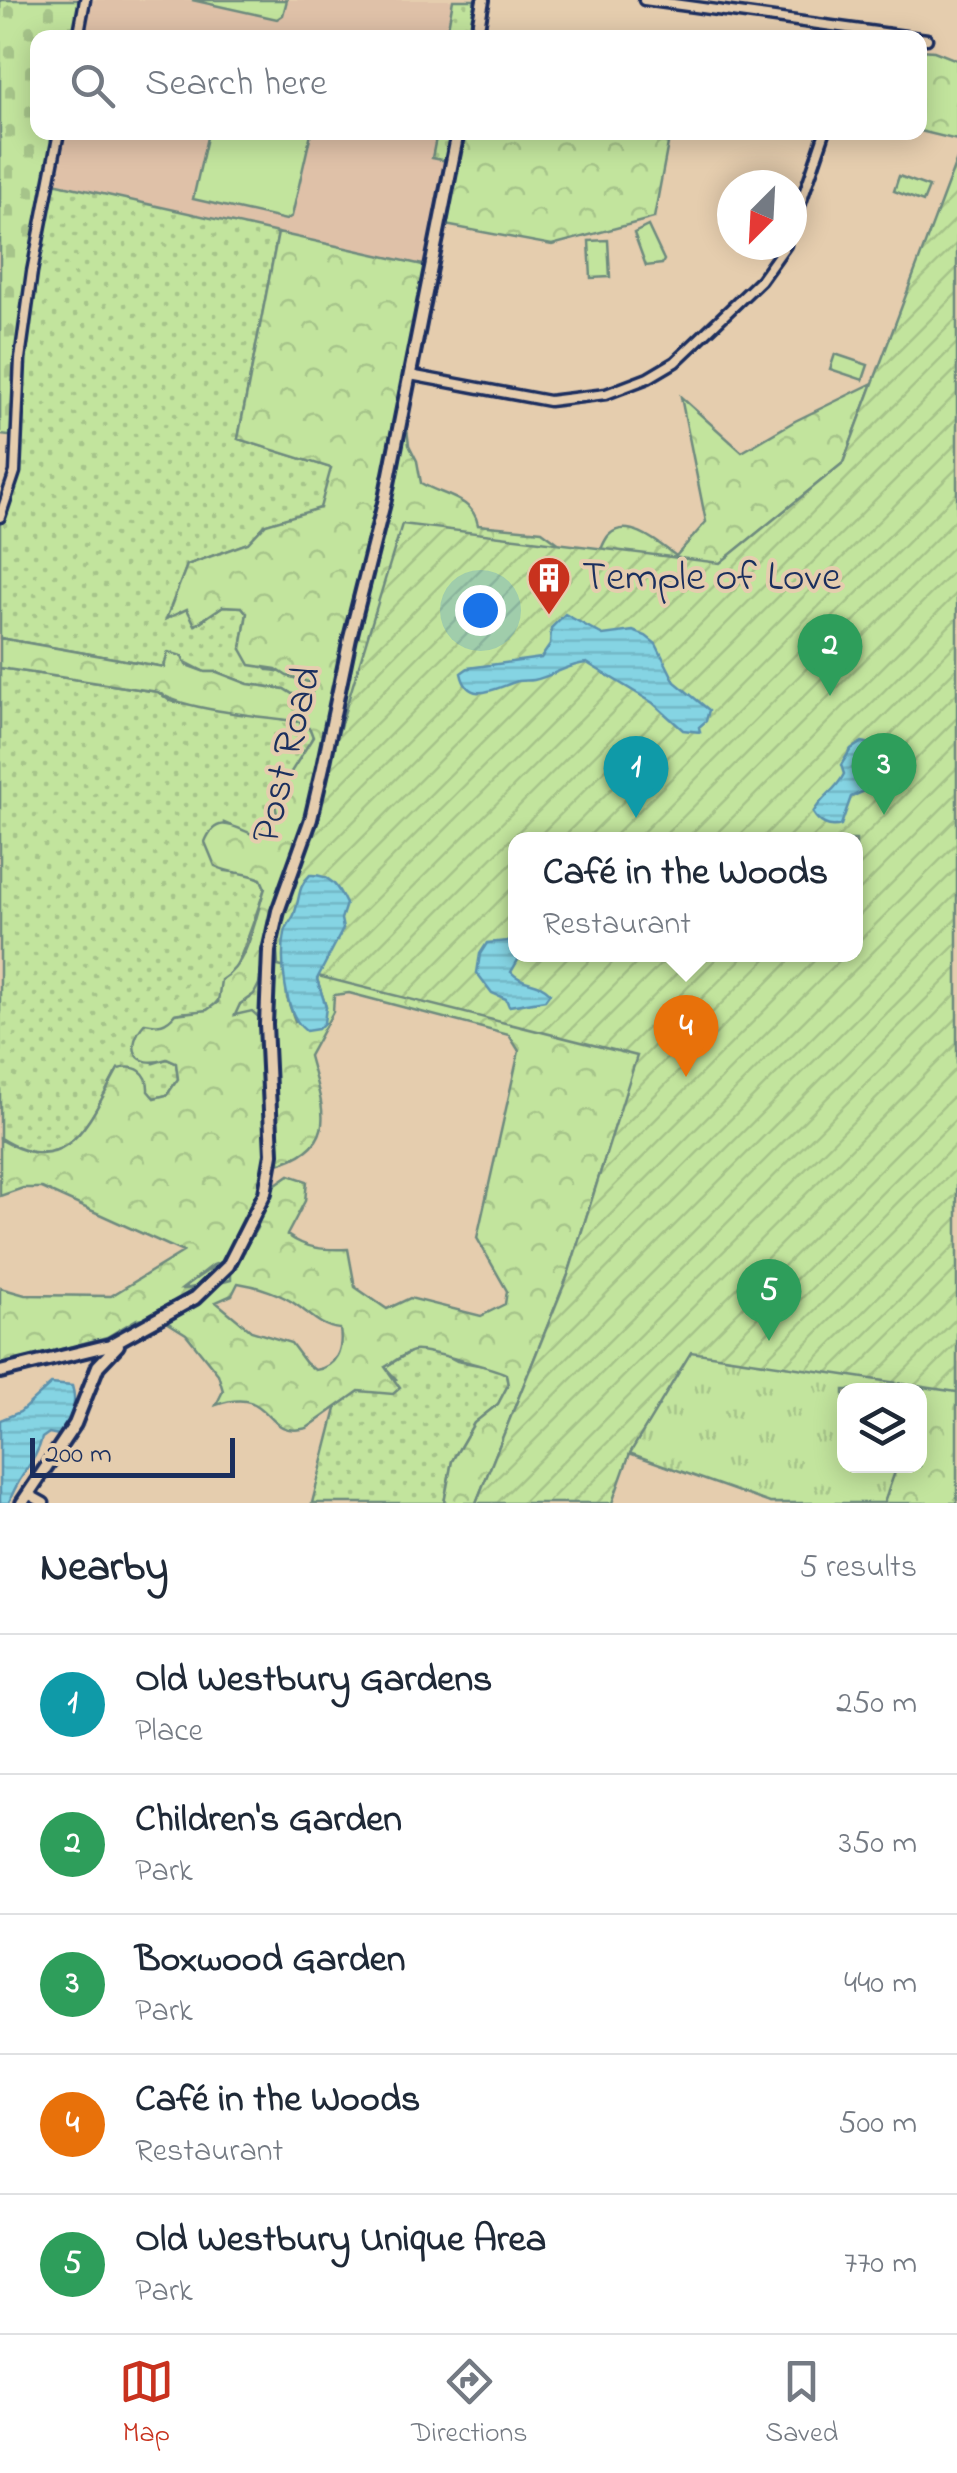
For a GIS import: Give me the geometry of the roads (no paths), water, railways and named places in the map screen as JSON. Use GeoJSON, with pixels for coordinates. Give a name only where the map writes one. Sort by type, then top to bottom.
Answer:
{"type":"FeatureCollection","features":[{"type":"Feature","properties":{"kind":"main road"},"geometry":{"type":"LineString","coordinates":[[478,30],[484,0]]}},
{"type":"Feature","properties":{"kind":"main road","name":"Post Road"},"geometry":{"type":"LineString","coordinates":[[0,1372],[85,1353],[127,1338],[173,1312],[214,1282],[239,1248],[269,1180],[269,951],[278,912],[311,819],[410,375],[456,140]]}},
{"type":"Feature","properties":{"kind":"main road","name":"Post Road"},"geometry":{"type":"LineString","coordinates":[[25,1499],[75,1424],[98,1366],[127,1338]]}},
{"type":"Feature","properties":{"kind":"main road"},"geometry":{"type":"LineString","coordinates":[[85,1353],[95,1357],[98,1366]]}},
{"type":"Feature","properties":{"kind":"street"},"geometry":{"type":"LineString","coordinates":[[80,30],[86,0]]}},
{"type":"Feature","properties":{"kind":"street"},"geometry":{"type":"LineString","coordinates":[[644,0],[827,30]]}},
{"type":"Feature","properties":{"kind":"street"},"geometry":{"type":"LineString","coordinates":[[0,518],[16,472],[20,359],[57,140]]}},
{"type":"Feature","properties":{"kind":"street"},"geometry":{"type":"LineString","coordinates":[[807,185],[822,140]]}},
{"type":"Feature","properties":{"kind":"street"},"geometry":{"type":"LineString","coordinates":[[410,375],[549,401],[606,394],[648,378],[675,362],[762,280],[776,260]]}},
{"type":"Feature","properties":{"kind":"street"},"geometry":{"type":"LineString","coordinates":[[25,1499],[44,1503]]}},
{"type":"Feature","properties":{"kind":"water"},"geometry":{"type":"Polygon","coordinates":[[[565,614],[603,635],[633,631],[656,644],[675,682],[709,710],[700,732],[683,730],[653,703],[587,663],[484,692],[470,689],[465,683],[461,673],[468,668],[541,658],[550,645],[551,628],[565,614]]]}},
{"type":"Feature","properties":{"kind":"water"},"geometry":{"type":"Polygon","coordinates":[[[862,742],[886,747],[891,755],[885,774],[879,784],[851,797],[841,825],[825,824],[813,813],[841,780],[841,765],[851,749],[862,742]]]}},
{"type":"Feature","properties":{"kind":"water"},"geometry":{"type":"Polygon","coordinates":[[[310,875],[333,883],[346,904],[341,919],[343,929],[317,979],[326,1007],[324,1023],[318,1029],[306,1031],[288,1000],[283,957],[286,930],[301,888],[310,875]]]}},
{"type":"Feature","properties":{"kind":"water"},"geometry":{"type":"Polygon","coordinates":[[[508,941],[508,962],[517,962],[511,972],[550,993],[545,1000],[509,1006],[506,999],[492,993],[477,973],[480,954],[487,943],[508,941]]]}},
{"type":"Feature","properties":{"kind":"water"},"geometry":{"type":"Polygon","coordinates":[[[51,1384],[72,1386],[74,1406],[70,1417],[59,1435],[49,1433],[42,1438],[9,1503],[0,1503],[0,1420],[20,1412],[51,1384]]]}},
{"type":"Feature","properties":{"kind":"place","name":"Temple of Love"},"geometry":{"type":"Point","coordinates":[549,616]}},
{"type":"Feature","properties":{"kind":"place","name":"Children's Garden"},"geometry":{"type":"Point","coordinates":[830,696]}},
{"type":"Feature","properties":{"kind":"place","name":"Boxwood Garden"},"geometry":{"type":"Point","coordinates":[884,815]}},
{"type":"Feature","properties":{"kind":"place","name":"Old Westbury Gardens"},"geometry":{"type":"Point","coordinates":[636,818]}},
{"type":"Feature","properties":{"kind":"place","name":"Café in the Woods"},"geometry":{"type":"Point","coordinates":[686,1077]}},
{"type":"Feature","properties":{"kind":"place","name":"Old Westbury Unique Area"},"geometry":{"type":"Point","coordinates":[769,1341]}}]}
